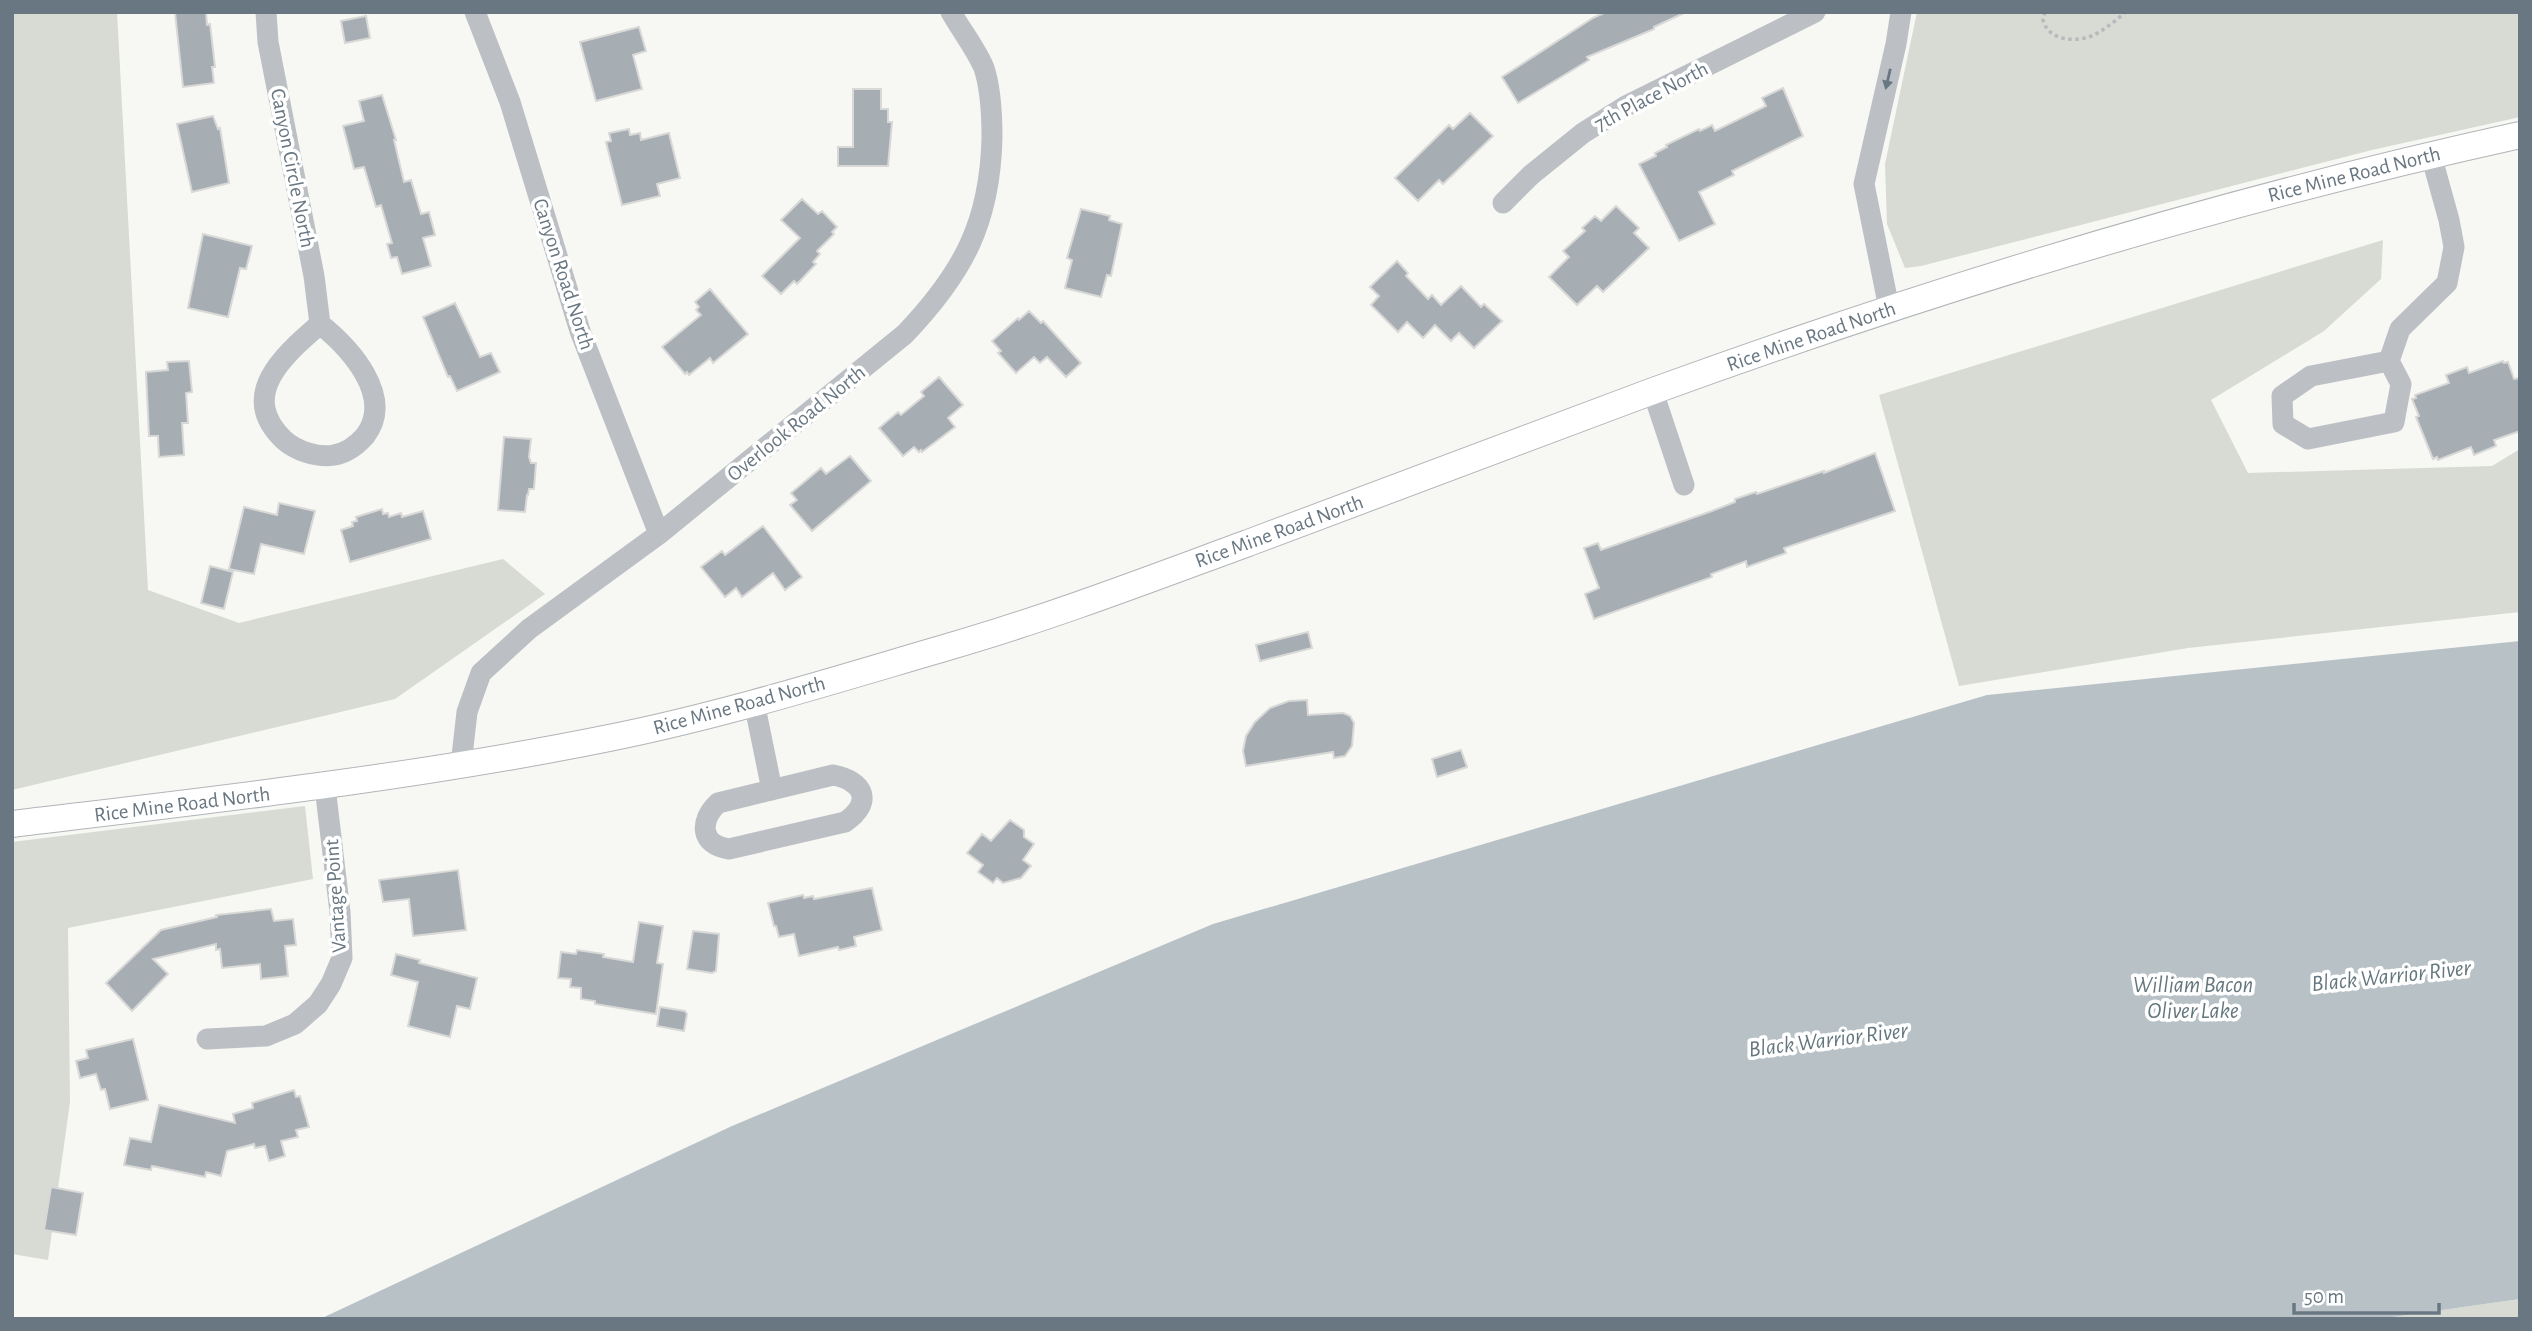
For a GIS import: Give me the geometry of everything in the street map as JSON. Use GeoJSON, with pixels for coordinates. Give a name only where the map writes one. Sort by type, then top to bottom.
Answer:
{"type":"FeatureCollection","features":[{"type":"Feature","properties":{"kind":"main road","name":"Rice Mine Road North"},"geometry":{"type":"LineString","coordinates":[[12,824],[325,787],[461,765],[615,737],[754,702],[958,644],[1139,583],[1653,391],[1889,308],[2218,209],[2520,135]]}},
{"type":"Feature","properties":{"kind":"street","name":"Canyon Circle North"},"geometry":{"type":"LineString","coordinates":[[265,12],[268,42],[314,276],[320,324]]}},
{"type":"Feature","properties":{"kind":"street","name":"Canyon Road North"},"geometry":{"type":"LineString","coordinates":[[475,12],[510,102],[580,331],[659,534]]}},
{"type":"Feature","properties":{"kind":"street","name":"Overlook Road North"},"geometry":{"type":"LineString","coordinates":[[461,765],[467,712],[481,673],[529,629],[659,534],[905,334],[937,300],[963,260],[981,215],[991,167],[992,117],[984,68],[951,12]]}},
{"type":"Feature","properties":{"kind":"street","name":"7th Place North"},"geometry":{"type":"LineString","coordinates":[[1503,203],[1531,175],[1583,133],[1626,106],[1815,12]]}},
{"type":"Feature","properties":{"kind":"street"},"geometry":{"type":"LineString","coordinates":[[1889,308],[1864,184],[1901,12]]}},
{"type":"Feature","properties":{"kind":"street"},"geometry":{"type":"LineString","coordinates":[[2389,361],[2311,376],[2282,396],[2283,424],[2308,439],[2394,422],[2401,384],[2389,361],[2400,328],[2447,283],[2454,247],[2431,155]]}},
{"type":"Feature","properties":{"kind":"street"},"geometry":{"type":"LineString","coordinates":[[320,324],[337,338],[368,377],[376,401],[372,427],[356,446],[334,455],[310,453],[288,443],[270,426],[263,403],[268,380],[280,361],[320,324]]}},
{"type":"Feature","properties":{"kind":"street"},"geometry":{"type":"LineString","coordinates":[[1653,391],[1684,485]]}},
{"type":"Feature","properties":{"kind":"street"},"geometry":{"type":"LineString","coordinates":[[754,702],[772,790]]}},
{"type":"Feature","properties":{"kind":"street"},"geometry":{"type":"LineString","coordinates":[[833,775],[855,783],[862,793],[862,806],[845,822],[729,849],[718,848],[710,842],[706,822],[709,811],[718,803],[772,790],[833,775]]}},
{"type":"Feature","properties":{"kind":"street","name":"Vantage Point"},"geometry":{"type":"LineString","coordinates":[[207,1039],[266,1036],[295,1024],[318,1004],[331,984],[342,958],[340,912],[325,787]]}},
{"type":"Feature","properties":{"kind":"path"},"geometry":{"type":"LineString","coordinates":[[2045,12],[2043,20],[2049,32],[2062,38],[2076,39],[2095,35],[2126,12]]}},
{"type":"Feature","properties":{"kind":"shaded area"},"geometry":{"type":"Polygon","coordinates":[[[12,12],[117,12],[148,590],[239,623],[503,559],[545,594],[395,699],[12,790],[12,12]]]}},
{"type":"Feature","properties":{"kind":"shaded area"},"geometry":{"type":"Polygon","coordinates":[[[1917,12],[2520,12],[2520,117],[2372,150],[1905,268],[1887,224],[1885,164],[1917,12]]]}},
{"type":"Feature","properties":{"kind":"shaded area"},"geometry":{"type":"Polygon","coordinates":[[[2383,240],[2381,279],[2324,331],[2211,400],[2248,473],[2492,466],[2520,449],[2520,612],[2188,648],[1959,686],[1879,395],[2383,240]]]}},
{"type":"Feature","properties":{"kind":"shaded area"},"geometry":{"type":"Polygon","coordinates":[[[305,806],[313,879],[68,928],[70,1102],[48,1260],[12,1254],[12,842],[305,806]]]}},
{"type":"Feature","properties":{"kind":"shaded area"},"geometry":{"type":"Polygon","coordinates":[[[2520,1299],[2520,1319],[2379,1319],[2520,1299]]]}},
{"type":"Feature","properties":{"kind":"water","name":"William Bacon Oliver Lake"},"geometry":{"type":"Polygon","coordinates":[[[2520,641],[2520,1299],[2379,1319],[320,1319],[732,1126],[1213,924],[1987,695],[2520,641]]]}},
{"type":"Feature","properties":{"kind":"building"},"geometry":{"type":"Polygon","coordinates":[[[175,12],[206,12],[215,67],[212,67],[214,83],[183,87],[175,12]]]}},
{"type":"Feature","properties":{"kind":"building"},"geometry":{"type":"Polygon","coordinates":[[[1606,12],[1686,12],[1654,29],[1587,57],[1589,60],[1518,103],[1502,77],[1606,12]]]}},
{"type":"Feature","properties":{"kind":"building"},"geometry":{"type":"Polygon","coordinates":[[[366,16],[370,38],[345,43],[341,21],[366,16]]]}},
{"type":"Feature","properties":{"kind":"building"},"geometry":{"type":"Polygon","coordinates":[[[639,27],[646,51],[633,55],[642,89],[596,101],[580,42],[639,27]]]}},
{"type":"Feature","properties":{"kind":"building"},"geometry":{"type":"Polygon","coordinates":[[[1783,88],[1803,136],[1732,171],[1734,175],[1699,192],[1715,224],[1679,241],[1639,164],[1656,156],[1655,153],[1667,147],[1666,145],[1699,129],[1700,131],[1712,125],[1715,131],[1766,106],[1762,98],[1783,88]]]}},
{"type":"Feature","properties":{"kind":"building"},"geometry":{"type":"Polygon","coordinates":[[[853,89],[881,89],[881,109],[888,109],[888,122],[892,122],[888,166],[838,166],[838,147],[853,147],[853,89]]]}},
{"type":"Feature","properties":{"kind":"building"},"geometry":{"type":"Polygon","coordinates":[[[382,95],[396,140],[404,182],[411,180],[421,214],[429,212],[435,235],[423,238],[431,266],[402,274],[397,257],[391,258],[387,244],[392,243],[381,205],[376,207],[364,167],[354,169],[343,126],[364,121],[359,101],[382,95]]]}},
{"type":"Feature","properties":{"kind":"building"},"geometry":{"type":"Polygon","coordinates":[[[1470,113],[1493,136],[1443,184],[1439,180],[1418,201],[1395,178],[1449,125],[1453,129],[1470,113]]]}},
{"type":"Feature","properties":{"kind":"building"},"geometry":{"type":"Polygon","coordinates":[[[213,116],[218,129],[220,128],[229,183],[192,192],[177,124],[213,116]]]}},
{"type":"Feature","properties":{"kind":"building"},"geometry":{"type":"Polygon","coordinates":[[[629,129],[630,135],[640,133],[641,140],[669,133],[680,178],[657,184],[660,196],[622,205],[606,142],[611,141],[609,133],[629,129]]]}},
{"type":"Feature","properties":{"kind":"building"},"geometry":{"type":"Polygon","coordinates":[[[802,199],[818,214],[822,211],[837,227],[832,232],[834,234],[817,251],[820,254],[813,262],[816,264],[797,284],[794,281],[781,294],[762,276],[800,238],[781,220],[802,199]]]}},
{"type":"Feature","properties":{"kind":"building"},"geometry":{"type":"Polygon","coordinates":[[[1616,206],[1639,228],[1634,233],[1649,248],[1603,292],[1597,286],[1577,305],[1549,277],[1569,257],[1563,251],[1585,231],[1582,228],[1595,216],[1601,221],[1616,206]]]}},
{"type":"Feature","properties":{"kind":"building"},"geometry":{"type":"Polygon","coordinates":[[[1081,209],[1110,216],[1109,220],[1122,224],[1111,276],[1107,275],[1101,297],[1065,288],[1072,260],[1067,258],[1081,209]]]}},
{"type":"Feature","properties":{"kind":"building"},"geometry":{"type":"Polygon","coordinates":[[[203,234],[252,246],[246,269],[240,268],[228,317],[188,308],[203,234]]]}},
{"type":"Feature","properties":{"kind":"building"},"geometry":{"type":"Polygon","coordinates":[[[1397,261],[1408,273],[1406,276],[1428,299],[1432,295],[1441,305],[1461,286],[1481,307],[1484,304],[1502,321],[1474,348],[1459,333],[1451,341],[1435,325],[1423,338],[1407,322],[1398,332],[1371,305],[1379,296],[1370,287],[1397,261]]]}},
{"type":"Feature","properties":{"kind":"building"},"geometry":{"type":"Polygon","coordinates":[[[710,289],[748,334],[713,363],[710,358],[689,375],[687,372],[685,374],[662,347],[701,315],[696,310],[699,307],[695,302],[710,289]]]}},
{"type":"Feature","properties":{"kind":"building"},"geometry":{"type":"Polygon","coordinates":[[[455,303],[480,357],[491,353],[500,372],[457,391],[450,376],[448,377],[423,317],[455,303]]]}},
{"type":"Feature","properties":{"kind":"building"},"geometry":{"type":"Polygon","coordinates":[[[1029,311],[1041,323],[1043,321],[1081,363],[1066,377],[1047,357],[1040,363],[1034,357],[1016,373],[998,353],[1001,351],[992,341],[1029,311]]]}},
{"type":"Feature","properties":{"kind":"building"},"geometry":{"type":"Polygon","coordinates":[[[189,361],[192,392],[186,393],[188,423],[182,423],[184,455],[159,457],[158,436],[149,436],[146,372],[168,370],[167,362],[189,361]]]}},
{"type":"Feature","properties":{"kind":"building"},"geometry":{"type":"Polygon","coordinates":[[[2503,361],[2508,362],[2514,379],[2520,378],[2520,431],[2494,440],[2496,446],[2474,455],[2471,447],[2438,460],[2437,457],[2433,459],[2416,417],[2419,416],[2412,399],[2416,398],[2415,395],[2449,383],[2446,375],[2467,367],[2469,373],[2503,361]]]}},
{"type":"Feature","properties":{"kind":"building"},"geometry":{"type":"Polygon","coordinates":[[[939,377],[963,405],[948,418],[955,427],[922,452],[914,447],[903,456],[879,428],[898,412],[901,415],[924,396],[921,392],[939,377]]]}},
{"type":"Feature","properties":{"kind":"building"},"geometry":{"type":"Polygon","coordinates":[[[504,437],[531,439],[529,457],[531,463],[536,463],[534,489],[529,489],[525,512],[498,510],[504,437]]]}},
{"type":"Feature","properties":{"kind":"building"},"geometry":{"type":"Polygon","coordinates":[[[1875,453],[1895,511],[1784,548],[1786,553],[1747,567],[1746,561],[1711,574],[1712,577],[1594,619],[1585,594],[1599,588],[1584,548],[1598,543],[1601,550],[1712,511],[1735,502],[1735,499],[1824,473],[1875,453]]]}},
{"type":"Feature","properties":{"kind":"building"},"geometry":{"type":"Polygon","coordinates":[[[850,456],[871,481],[812,531],[790,505],[797,500],[791,493],[821,468],[826,474],[850,456]]]}},
{"type":"Feature","properties":{"kind":"building"},"geometry":{"type":"Polygon","coordinates":[[[279,503],[315,511],[304,554],[261,544],[254,574],[229,569],[244,507],[277,515],[279,503]]]}},
{"type":"Feature","properties":{"kind":"building"},"geometry":{"type":"Polygon","coordinates":[[[382,509],[383,514],[388,513],[389,517],[401,513],[402,517],[423,511],[431,539],[350,562],[341,530],[353,526],[352,522],[357,521],[356,517],[382,509]]]}},
{"type":"Feature","properties":{"kind":"building"},"geometry":{"type":"Polygon","coordinates":[[[763,526],[802,577],[785,590],[773,573],[742,597],[736,588],[725,597],[701,567],[722,551],[725,555],[763,526]]]}},
{"type":"Feature","properties":{"kind":"building"},"geometry":{"type":"Polygon","coordinates":[[[210,566],[233,572],[224,609],[201,603],[210,566]]]}},
{"type":"Feature","properties":{"kind":"building"},"geometry":{"type":"Polygon","coordinates":[[[1308,632],[1312,648],[1260,661],[1256,645],[1308,632]]]}},
{"type":"Feature","properties":{"kind":"building"},"geometry":{"type":"Polygon","coordinates":[[[1307,700],[1308,715],[1343,713],[1350,716],[1354,723],[1352,746],[1345,756],[1334,758],[1333,752],[1246,766],[1243,751],[1246,736],[1255,722],[1270,708],[1289,701],[1307,700]]]}},
{"type":"Feature","properties":{"kind":"building"},"geometry":{"type":"Polygon","coordinates":[[[1461,750],[1467,767],[1437,777],[1432,759],[1461,750]]]}},
{"type":"Feature","properties":{"kind":"building"},"geometry":{"type":"Polygon","coordinates":[[[1010,820],[1024,830],[1024,837],[1034,844],[1023,860],[1031,866],[1021,878],[1003,883],[997,878],[993,883],[978,872],[983,865],[967,853],[982,834],[991,841],[1010,820]]]}},
{"type":"Feature","properties":{"kind":"building"},"geometry":{"type":"Polygon","coordinates":[[[458,870],[466,930],[413,936],[409,899],[383,902],[379,880],[458,870]]]}},
{"type":"Feature","properties":{"kind":"building"},"geometry":{"type":"Polygon","coordinates":[[[872,888],[882,930],[854,937],[856,946],[839,950],[838,947],[799,956],[794,934],[779,937],[768,903],[803,895],[804,898],[813,896],[814,899],[872,888]]]}},
{"type":"Feature","properties":{"kind":"building"},"geometry":{"type":"Polygon","coordinates":[[[271,909],[274,921],[293,919],[296,945],[285,946],[288,976],[261,979],[260,964],[222,968],[220,949],[216,950],[216,944],[153,959],[168,974],[132,1011],[106,983],[161,930],[217,917],[216,915],[271,909]]]}},
{"type":"Feature","properties":{"kind":"building"},"geometry":{"type":"Polygon","coordinates":[[[639,922],[663,926],[657,963],[663,964],[656,1014],[595,1004],[595,1001],[581,999],[581,988],[570,987],[571,979],[558,978],[561,952],[576,954],[577,950],[633,962],[639,922]]]}},
{"type":"Feature","properties":{"kind":"building"},"geometry":{"type":"Polygon","coordinates":[[[693,931],[719,934],[716,971],[712,973],[687,969],[693,931]]]}},
{"type":"Feature","properties":{"kind":"building"},"geometry":{"type":"Polygon","coordinates":[[[396,954],[477,978],[470,1009],[457,1006],[450,1037],[408,1026],[418,982],[391,975],[396,954]]]}},
{"type":"Feature","properties":{"kind":"building"},"geometry":{"type":"Polygon","coordinates":[[[660,1007],[685,1011],[687,1014],[684,1031],[657,1026],[660,1007]]]}},
{"type":"Feature","properties":{"kind":"building"},"geometry":{"type":"Polygon","coordinates":[[[133,1039],[148,1100],[110,1109],[105,1089],[101,1090],[96,1074],[80,1078],[76,1061],[88,1058],[86,1050],[133,1039]]]}},
{"type":"Feature","properties":{"kind":"building"},"geometry":{"type":"Polygon","coordinates":[[[294,1090],[296,1097],[300,1096],[309,1127],[296,1130],[298,1137],[281,1141],[285,1156],[269,1161],[265,1146],[255,1148],[254,1144],[227,1151],[221,1176],[206,1172],[205,1177],[152,1166],[151,1170],[124,1165],[130,1138],[151,1142],[159,1105],[235,1123],[233,1114],[253,1108],[252,1103],[294,1090]]]}},
{"type":"Feature","properties":{"kind":"building"},"geometry":{"type":"Polygon","coordinates":[[[51,1187],[83,1193],[76,1235],[44,1230],[51,1187]]]}},
{"type":"Feature","properties":{"kind":"water label","name":"Black Warrior River"},"geometry":{"type":"Point","coordinates":[2391,975]}},
{"type":"Feature","properties":{"kind":"water label","name":"Black Warrior River"},"geometry":{"type":"Point","coordinates":[1828,1039]}}]}
